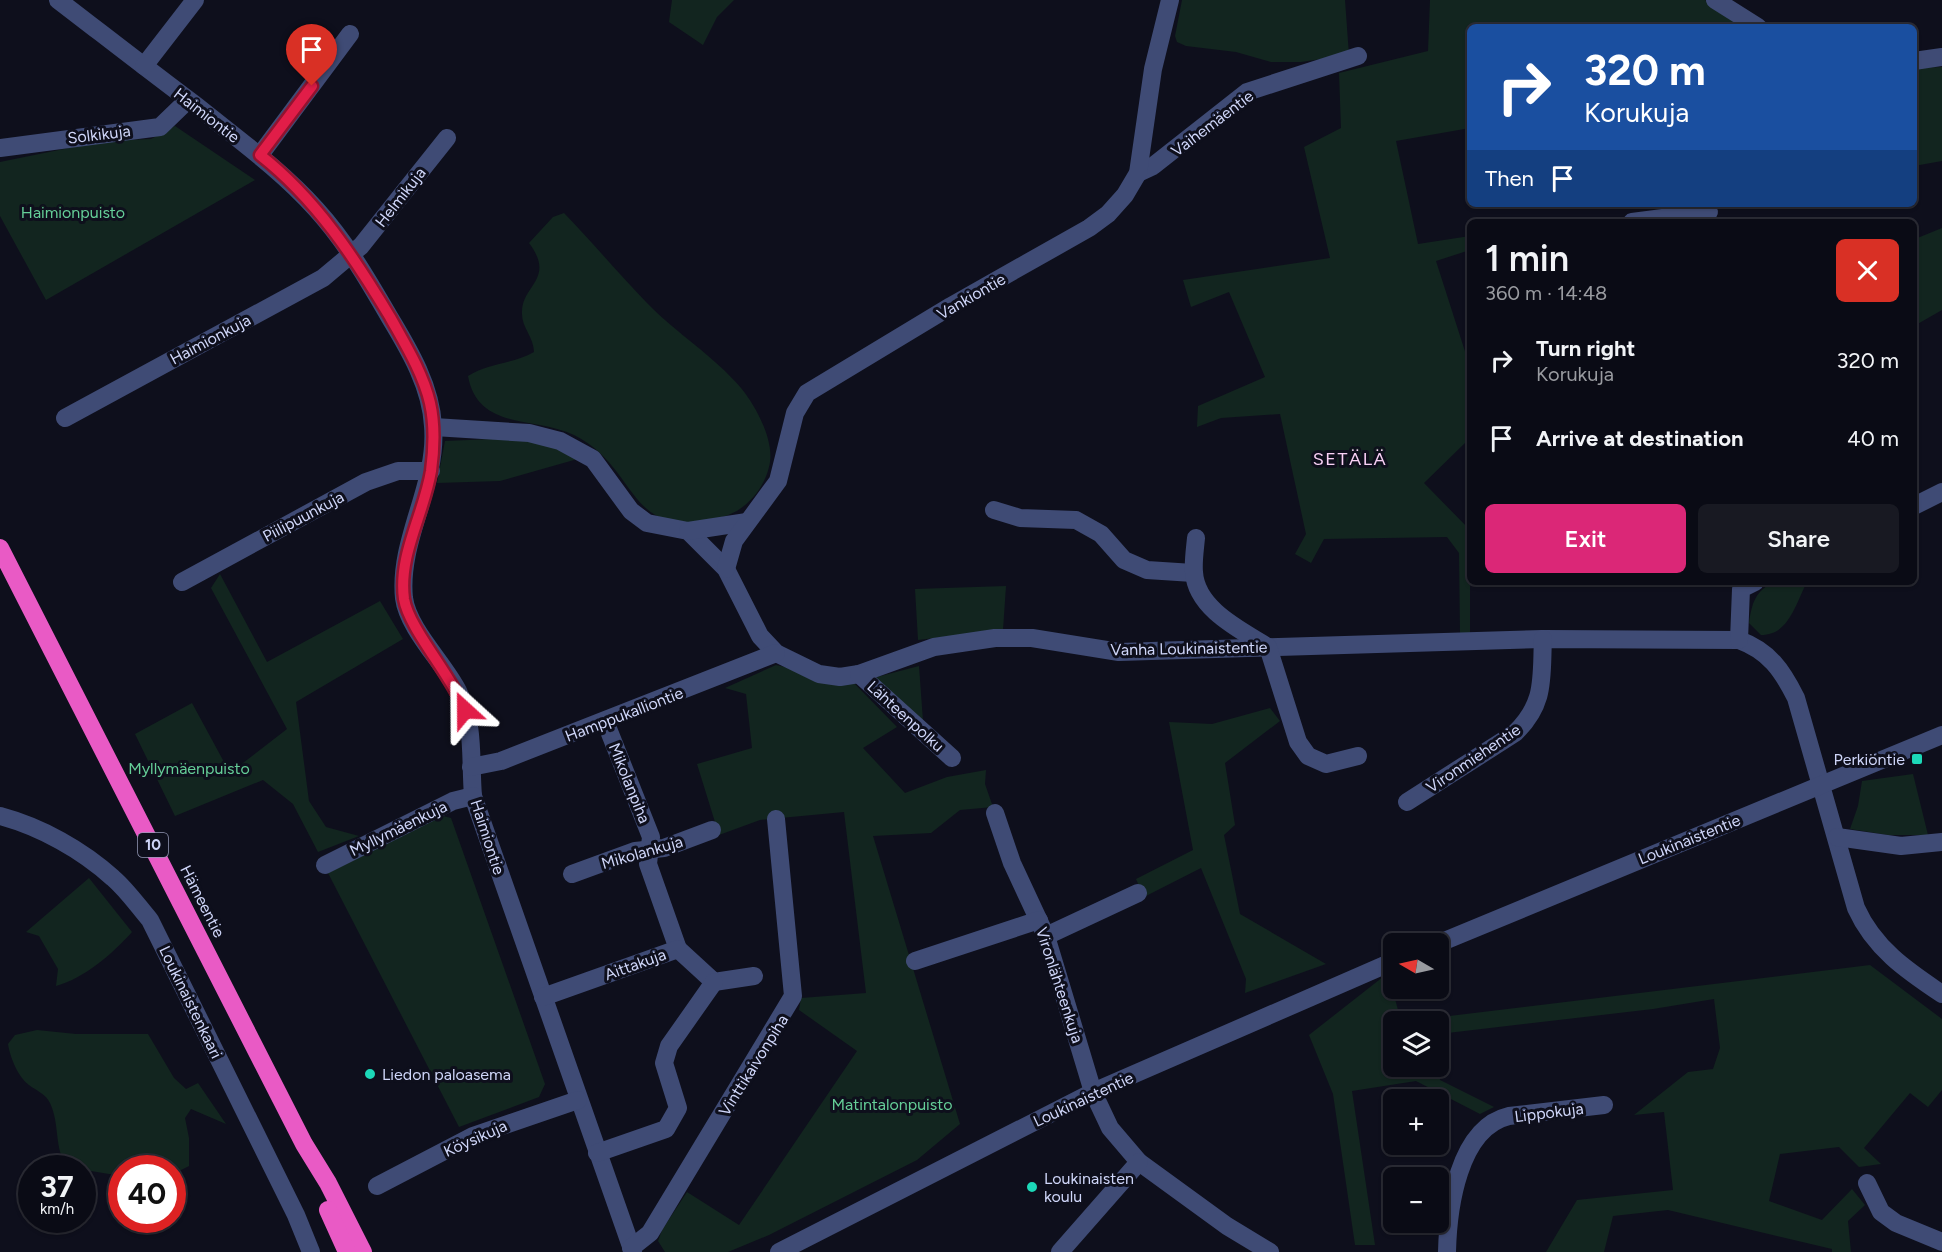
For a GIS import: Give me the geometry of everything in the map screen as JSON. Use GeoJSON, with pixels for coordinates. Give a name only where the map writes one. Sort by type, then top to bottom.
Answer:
{"type":"FeatureCollection","features":[{"type":"Feature","properties":{"kind":"highway","name":"Hämeentie"},"geometry":{"type":"LineString","coordinates":[[0,548],[304,1144],[328,1183],[363,1252]]}},
{"type":"Feature","properties":{"kind":"highway","name":"Hämeentie"},"geometry":{"type":"LineString","coordinates":[[304,1144],[316,1185],[347,1252]]}},
{"type":"Feature","properties":{"kind":"street","name":"Haimiontie"},"geometry":{"type":"LineString","coordinates":[[58,0],[260,155],[317,210],[352,254],[411,352],[430,401],[434,427],[431,471],[407,558],[403,582],[405,602],[411,618],[458,691],[472,737],[473,796],[632,1250]]}},
{"type":"Feature","properties":{"kind":"street"},"geometry":{"type":"LineString","coordinates":[[144,66],[195,0]]}},
{"type":"Feature","properties":{"kind":"street","name":"Vankiontie"},"geometry":{"type":"LineString","coordinates":[[726,569],[729,550],[778,481],[795,413],[807,393],[951,306],[1089,228],[1125,195],[1138,173],[1153,69],[1170,0]]}},
{"type":"Feature","properties":{"kind":"street"},"geometry":{"type":"LineString","coordinates":[[1715,0],[1753,24]]}},
{"type":"Feature","properties":{"kind":"street"},"geometry":{"type":"LineString","coordinates":[[260,155],[350,34]]}},
{"type":"Feature","properties":{"kind":"street","name":"Vaihemäentie"},"geometry":{"type":"LineString","coordinates":[[1138,173],[1153,166],[1247,92],[1358,56]]}},
{"type":"Feature","properties":{"kind":"street"},"geometry":{"type":"LineString","coordinates":[[1917,61],[1942,57]]}},
{"type":"Feature","properties":{"kind":"street","name":"Solkikuja"},"geometry":{"type":"LineString","coordinates":[[0,148],[160,127],[188,100]]}},
{"type":"Feature","properties":{"kind":"street","name":"Helmikuja"},"geometry":{"type":"LineString","coordinates":[[352,254],[447,138]]}},
{"type":"Feature","properties":{"kind":"street"},"geometry":{"type":"LineString","coordinates":[[1655,219],[1710,212]]}},
{"type":"Feature","properties":{"kind":"street","name":"Haimionkuja"},"geometry":{"type":"LineString","coordinates":[[64,418],[323,278],[352,254]]}},
{"type":"Feature","properties":{"kind":"street"},"geometry":{"type":"LineString","coordinates":[[434,427],[529,433],[560,441],[593,459],[631,511],[647,523],[688,531],[747,522]]}},
{"type":"Feature","properties":{"kind":"street","name":"Piilipuunkuja"},"geometry":{"type":"LineString","coordinates":[[182,582],[366,482],[398,471],[431,471]]}},
{"type":"Feature","properties":{"kind":"street"},"geometry":{"type":"LineString","coordinates":[[1917,504],[1942,492]]}},
{"type":"Feature","properties":{"kind":"street"},"geometry":{"type":"LineString","coordinates":[[994,510],[1020,518],[1076,520],[1101,534],[1124,560],[1147,570],[1194,573]]}},
{"type":"Feature","properties":{"kind":"street","name":"Vanha Loukinaistentie"},"geometry":{"type":"LineString","coordinates":[[688,531],[726,569],[760,636],[776,653],[819,674],[840,677],[859,674],[934,647],[994,638],[1032,638],[1119,652],[1543,639],[1739,640],[1756,646],[1773,660],[1784,674],[1796,698],[1821,784]]}},
{"type":"Feature","properties":{"kind":"street"},"geometry":{"type":"LineString","coordinates":[[1196,538],[1194,573],[1200,592],[1222,617],[1268,647],[1298,742],[1308,756],[1326,764],[1359,756]]}},
{"type":"Feature","properties":{"kind":"street"},"geometry":{"type":"LineString","coordinates":[[1739,640],[1744,585]]}},
{"type":"Feature","properties":{"kind":"street","name":"Vironmiehentie"},"geometry":{"type":"LineString","coordinates":[[1407,802],[1515,733],[1528,721],[1541,691],[1543,639]]}},
{"type":"Feature","properties":{"kind":"street","name":"Hamppukalliontie"},"geometry":{"type":"LineString","coordinates":[[471,767],[501,762],[776,653]]}},
{"type":"Feature","properties":{"kind":"street","name":"Lähteenpolku"},"geometry":{"type":"LineString","coordinates":[[859,674],[952,758]]}},
{"type":"Feature","properties":{"kind":"street","name":"Mikolanpiha"},"geometry":{"type":"LineString","coordinates":[[605,721],[651,837],[648,864],[678,949]]}},
{"type":"Feature","properties":{"kind":"street","name":"Loukinaistentie"},"geometry":{"type":"LineString","coordinates":[[1449,939],[1942,735]]}},
{"type":"Feature","properties":{"kind":"street"},"geometry":{"type":"LineString","coordinates":[[1821,784],[1856,908],[1869,933],[1901,966],[1942,994]]}},
{"type":"Feature","properties":{"kind":"street","name":"Myllymäenkuja"},"geometry":{"type":"LineString","coordinates":[[325,865],[453,801],[473,796]]}},
{"type":"Feature","properties":{"kind":"street","name":"Vironlähteenkuja"},"geometry":{"type":"LineString","coordinates":[[996,813],[1012,863],[1042,928],[1093,1092],[1110,1128],[1139,1162],[1227,1226],[1270,1252]]}},
{"type":"Feature","properties":{"kind":"street","name":"Loukinaistenkaari"},"geometry":{"type":"LineString","coordinates":[[0,816],[43,832],[72,848],[114,878],[150,920],[296,1215],[311,1252]]}},
{"type":"Feature","properties":{"kind":"street","name":"Vinttikaivonpiha"},"geometry":{"type":"LineString","coordinates":[[632,1250],[650,1233],[793,996],[776,819]]}},
{"type":"Feature","properties":{"kind":"street","name":"Mikolankuja"},"geometry":{"type":"LineString","coordinates":[[572,874],[635,851],[649,851],[712,831]]}},
{"type":"Feature","properties":{"kind":"street"},"geometry":{"type":"LineString","coordinates":[[1837,837],[1901,846],[1942,842]]}},
{"type":"Feature","properties":{"kind":"street"},"geometry":{"type":"LineString","coordinates":[[915,961],[1042,928],[1138,893]]}},
{"type":"Feature","properties":{"kind":"street","name":"Aittakuja"},"geometry":{"type":"LineString","coordinates":[[543,998],[678,949],[714,982]]}},
{"type":"Feature","properties":{"kind":"street","name":"Loukinaistentie"},"geometry":{"type":"LineString","coordinates":[[779,1252],[1093,1092],[1383,966]]}},
{"type":"Feature","properties":{"kind":"street"},"geometry":{"type":"LineString","coordinates":[[597,1153],[666,1129],[678,1108],[664,1063],[669,1046],[714,982],[754,976]]}},
{"type":"Feature","properties":{"kind":"street","name":"Köysikuja"},"geometry":{"type":"LineString","coordinates":[[377,1186],[473,1136],[578,1101]]}},
{"type":"Feature","properties":{"kind":"street","name":"Lippokuja"},"geometry":{"type":"LineString","coordinates":[[1447,1252],[1448,1216],[1454,1184],[1485,1128],[1496,1119],[1509,1116],[1604,1105]]}},
{"type":"Feature","properties":{"kind":"street"},"geometry":{"type":"LineString","coordinates":[[1060,1252],[1139,1162]]}},
{"type":"Feature","properties":{"kind":"street"},"geometry":{"type":"LineString","coordinates":[[1867,1183],[1881,1212],[1896,1222],[1942,1242]]}},
{"type":"Feature","properties":{"kind":"green space"},"geometry":{"type":"Polygon","coordinates":[[[672,0],[734,0],[717,17],[703,45],[669,22],[672,0]]]}},
{"type":"Feature","properties":{"kind":"green space"},"geometry":{"type":"Polygon","coordinates":[[[1182,0],[1345,0],[1349,55],[1301,62],[1271,62],[1236,52],[1186,46],[1177,42],[1175,36],[1182,0]]]}},
{"type":"Feature","properties":{"kind":"green space"},"geometry":{"type":"Polygon","coordinates":[[[1430,0],[1705,0],[1737,24],[1467,24],[1467,129],[1396,141],[1418,244],[1467,236],[1467,251],[1436,261],[1467,358],[1467,442],[1424,483],[1467,527],[1470,634],[1460,634],[1459,553],[1447,537],[1324,539],[1311,563],[1295,554],[1306,534],[1280,414],[1221,418],[1197,427],[1198,406],[1265,377],[1229,292],[1191,307],[1183,280],[1330,258],[1304,147],[1341,128],[1339,73],[1428,51],[1430,0]]]}},
{"type":"Feature","properties":{"kind":"green space"},"geometry":{"type":"Polygon","coordinates":[[[1942,67],[1942,161],[1917,165],[1917,68],[1942,67]]]}},
{"type":"Feature","properties":{"kind":"green space","name":"Haimionpuisto"},"geometry":{"type":"Polygon","coordinates":[[[175,126],[255,180],[46,300],[0,216],[0,162],[103,141],[151,139],[175,126]]]}},
{"type":"Feature","properties":{"kind":"green space"},"geometry":{"type":"Polygon","coordinates":[[[564,213],[647,303],[730,376],[753,405],[770,447],[769,467],[758,492],[738,510],[722,517],[691,523],[667,520],[650,512],[637,499],[596,449],[574,435],[559,429],[496,414],[483,406],[474,394],[468,376],[484,368],[534,352],[522,317],[523,303],[539,274],[536,255],[529,243],[553,217],[564,213]]]}},
{"type":"Feature","properties":{"kind":"green space"},"geometry":{"type":"Polygon","coordinates":[[[1942,228],[1942,310],[1917,324],[1918,254],[1917,238],[1942,228]]]}},
{"type":"Feature","properties":{"kind":"green space"},"geometry":{"type":"Polygon","coordinates":[[[517,438],[553,444],[581,458],[500,481],[437,483],[445,441],[517,438]]]}},
{"type":"Feature","properties":{"kind":"green space","name":"Myllymäenpuisto"},"geometry":{"type":"Polygon","coordinates":[[[220,574],[267,662],[380,601],[403,639],[296,702],[309,801],[326,827],[359,836],[318,852],[293,804],[263,780],[175,816],[135,734],[192,703],[230,773],[287,729],[211,588],[220,574]]]}},
{"type":"Feature","properties":{"kind":"green space"},"geometry":{"type":"Polygon","coordinates":[[[1806,585],[1795,609],[1785,624],[1771,634],[1761,635],[1749,623],[1756,598],[1762,589],[1768,586],[1806,585]]]}},
{"type":"Feature","properties":{"kind":"green space"},"geometry":{"type":"Polygon","coordinates":[[[1006,586],[1003,630],[918,640],[915,589],[1006,586]]]}},
{"type":"Feature","properties":{"kind":"green space","name":"Matintalonpuisto"},"geometry":{"type":"Polygon","coordinates":[[[776,665],[853,682],[897,727],[863,748],[905,793],[947,777],[986,770],[985,784],[993,807],[960,810],[931,833],[873,836],[960,1124],[917,1160],[769,1235],[728,1252],[665,1252],[658,1241],[662,1230],[687,1192],[739,1225],[857,1051],[799,1010],[801,998],[866,993],[844,812],[760,820],[719,835],[697,764],[752,748],[746,694],[725,688],[776,665]]]}},
{"type":"Feature","properties":{"kind":"green space"},"geometry":{"type":"Polygon","coordinates":[[[919,666],[923,721],[873,678],[919,666]]]}},
{"type":"Feature","properties":{"kind":"green space"},"geometry":{"type":"Polygon","coordinates":[[[1270,708],[1280,721],[1225,763],[1235,825],[1224,835],[1240,914],[1326,964],[1245,993],[1246,979],[1201,868],[1144,897],[1136,879],[1193,850],[1169,722],[1212,724],[1270,708]]]}},
{"type":"Feature","properties":{"kind":"green space"},"geometry":{"type":"Polygon","coordinates":[[[1913,774],[1928,835],[1888,835],[1850,829],[1858,806],[1862,781],[1913,774]]]}},
{"type":"Feature","properties":{"kind":"green space"},"geometry":{"type":"Polygon","coordinates":[[[439,815],[451,818],[545,1084],[539,1097],[459,1127],[328,873],[439,815]]]}},
{"type":"Feature","properties":{"kind":"green space"},"geometry":{"type":"Polygon","coordinates":[[[89,878],[132,932],[116,949],[88,971],[56,986],[58,969],[39,936],[26,932],[89,878]]]}},
{"type":"Feature","properties":{"kind":"green space"},"geometry":{"type":"Polygon","coordinates":[[[1870,965],[1942,1019],[1942,1090],[1928,1107],[1910,1093],[1864,1148],[1881,1164],[1859,1167],[1839,1147],[1780,1154],[1769,1201],[1822,1220],[1852,1189],[1865,1205],[1848,1221],[1851,1252],[1832,1252],[1832,1249],[1668,1210],[1613,1216],[1604,1252],[1546,1252],[1577,1200],[1673,1190],[1664,1112],[1634,1115],[1688,1072],[1713,1069],[1720,1048],[1714,999],[1653,1009],[1449,1033],[1449,1016],[1870,965]]]}},
{"type":"Feature","properties":{"kind":"green space"},"geometry":{"type":"Polygon","coordinates":[[[1383,977],[1383,999],[1395,999],[1398,1011],[1383,1011],[1383,1077],[1440,1077],[1440,1080],[1494,1107],[1480,1114],[1449,1098],[1449,1089],[1432,1089],[1416,1081],[1352,1091],[1375,1245],[1355,1245],[1333,1094],[1309,1035],[1383,977]]]}},
{"type":"Feature","properties":{"kind":"green space"},"geometry":{"type":"Polygon","coordinates":[[[37,1030],[76,1034],[148,1034],[174,1078],[186,1089],[198,1083],[226,1124],[191,1109],[185,1118],[189,1138],[189,1166],[186,1168],[186,1155],[108,1155],[108,1174],[96,1172],[96,1155],[61,1155],[50,1103],[44,1095],[21,1077],[15,1066],[8,1044],[15,1035],[37,1030]]]}},
{"type":"Feature","properties":{"kind":"place","name":"Perkiöntie"},"geometry":{"type":"Point","coordinates":[1917,759]}},
{"type":"Feature","properties":{"kind":"place","name":"Liedon paloasema"},"geometry":{"type":"Point","coordinates":[370,1074]}},
{"type":"Feature","properties":{"kind":"place","name":"Loukinaisten koulu"},"geometry":{"type":"Point","coordinates":[1032,1187]}},
{"type":"Feature","properties":{"kind":"district","name":"SETÄLÄ"},"geometry":{"type":"Point","coordinates":[1350,459]}},
{"type":"Feature","properties":{"kind":"route"},"geometry":{"type":"LineString","coordinates":[[312,86],[260,155],[317,210],[352,254],[411,352],[430,401],[434,427],[431,471],[407,558],[403,582],[405,602],[411,618],[458,691],[465,710]]}}]}
